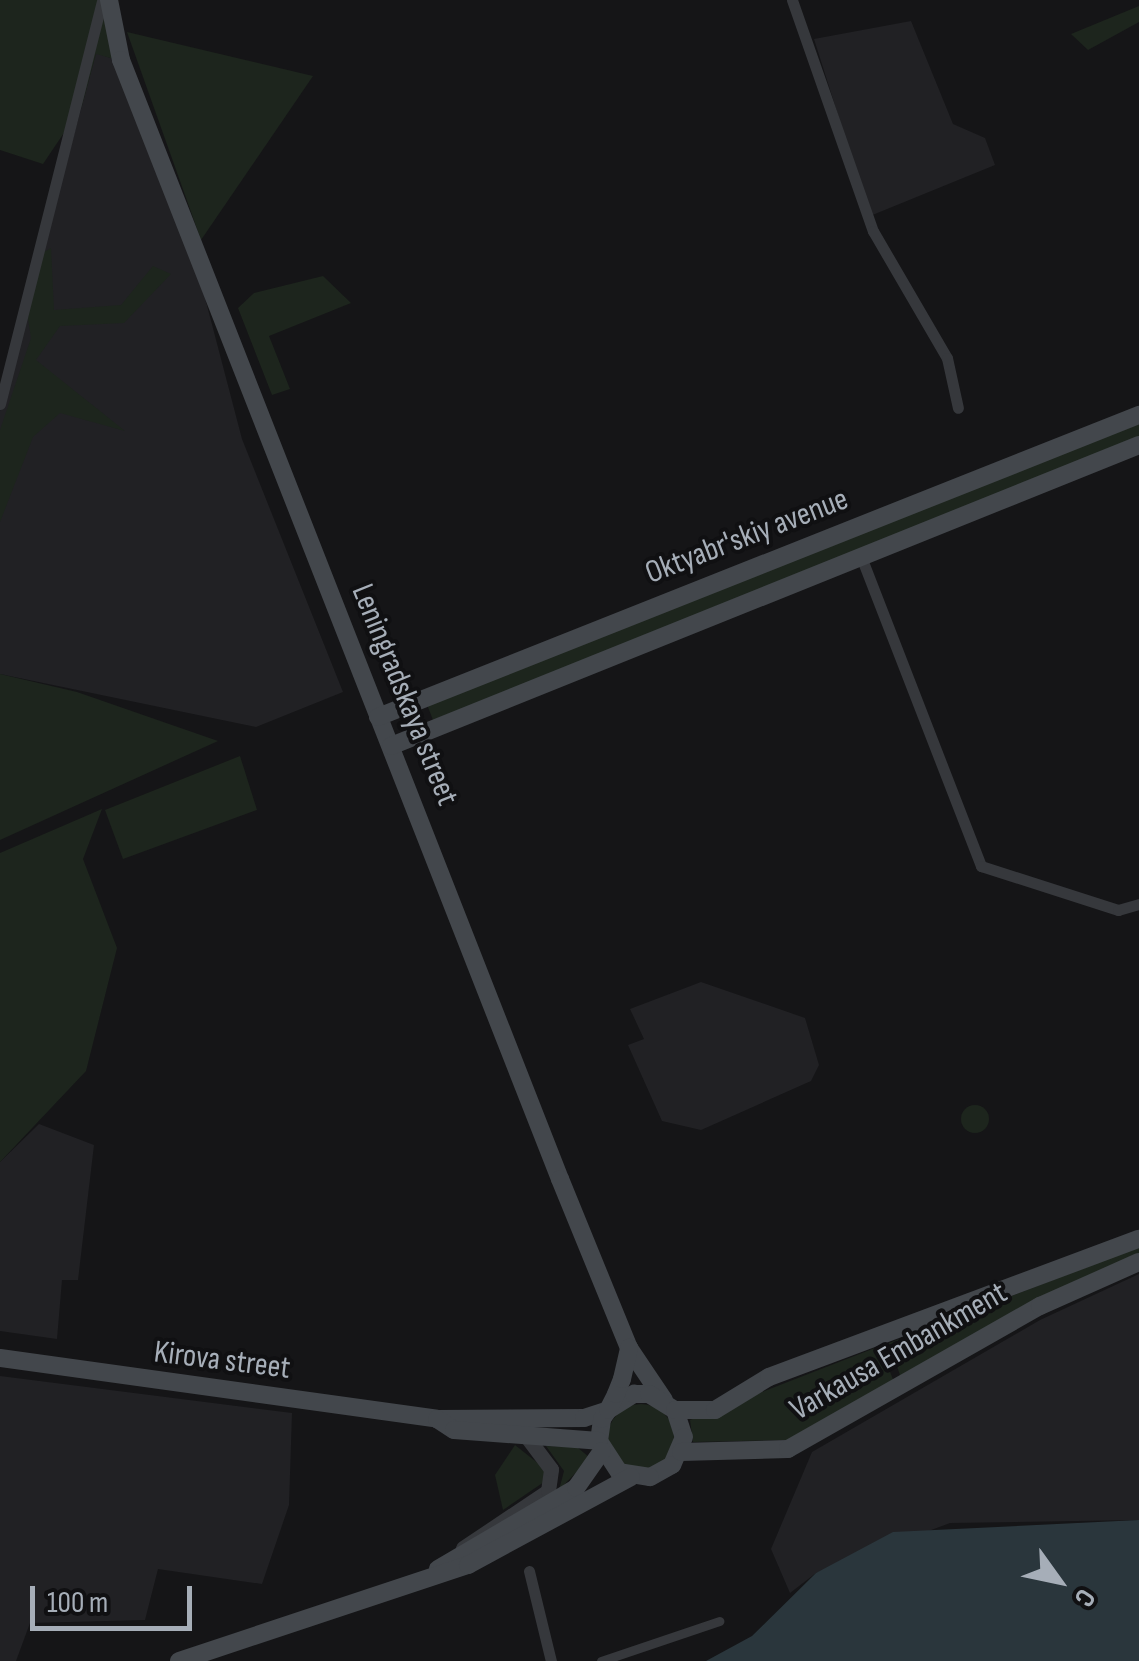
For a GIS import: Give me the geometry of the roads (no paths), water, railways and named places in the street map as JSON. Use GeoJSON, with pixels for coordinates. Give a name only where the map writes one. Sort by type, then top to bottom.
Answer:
{"type":"FeatureCollection","features":[{"type":"Feature","properties":{"kind":"main road","name":"Leningradskaya street"},"geometry":{"type":"LineString","coordinates":[[106,0],[121,60],[629,1348],[669,1405]]}},
{"type":"Feature","properties":{"kind":"main road","name":"Oktyabr'skiy avenue"},"geometry":{"type":"LineString","coordinates":[[378,718],[1139,415]]}},
{"type":"Feature","properties":{"kind":"main road","name":"Oktyabr'skiy avenue"},"geometry":{"type":"LineString","coordinates":[[392,746],[860,554],[1139,445]]}},
{"type":"Feature","properties":{"kind":"main road"},"geometry":{"type":"LineString","coordinates":[[1056,448],[1065,474]]}},
{"type":"Feature","properties":{"kind":"main road","name":"Varkausa Embankment"},"geometry":{"type":"LineString","coordinates":[[669,1405],[715,1410],[769,1378],[1139,1239]]}},
{"type":"Feature","properties":{"kind":"main road","name":"Varkausa Embankment"},"geometry":{"type":"LineString","coordinates":[[681,1452],[788,1449],[1040,1306],[1139,1262]]}},
{"type":"Feature","properties":{"kind":"main road"},"geometry":{"type":"LineString","coordinates":[[434,1573],[462,1550],[576,1488],[601,1446],[608,1410],[629,1348]]}},
{"type":"Feature","properties":{"kind":"main road","name":"Kirova street"},"geometry":{"type":"LineString","coordinates":[[0,1358],[437,1418],[584,1418],[608,1410]]}},
{"type":"Feature","properties":{"kind":"main road"},"geometry":{"type":"LineString","coordinates":[[179,1661],[538,1535],[631,1477],[659,1474],[681,1452],[669,1405],[634,1394],[608,1410]]}},
{"type":"Feature","properties":{"kind":"main road","name":"Kirova street"},"geometry":{"type":"LineString","coordinates":[[437,1418],[454,1430],[601,1446]]}},
{"type":"Feature","properties":{"kind":"main road"},"geometry":{"type":"LineString","coordinates":[[601,1446],[631,1477]]}},
{"type":"Feature","properties":{"kind":"street"},"geometry":{"type":"LineString","coordinates":[[0,404],[106,0]]}},
{"type":"Feature","properties":{"kind":"street"},"geometry":{"type":"LineString","coordinates":[[792,0],[873,230],[946,358],[958,408]]}},
{"type":"Feature","properties":{"kind":"street"},"geometry":{"type":"LineString","coordinates":[[860,554],[981,866],[1118,910],[1139,904]]}},
{"type":"Feature","properties":{"kind":"street"},"geometry":{"type":"LineString","coordinates":[[462,1550],[548,1491],[551,1469],[527,1437]]}},
{"type":"Feature","properties":{"kind":"street"},"geometry":{"type":"LineString","coordinates":[[530,1571],[551,1661]]}},
{"type":"Feature","properties":{"kind":"street"},"geometry":{"type":"LineString","coordinates":[[602,1661],[719,1620]]}}]}
